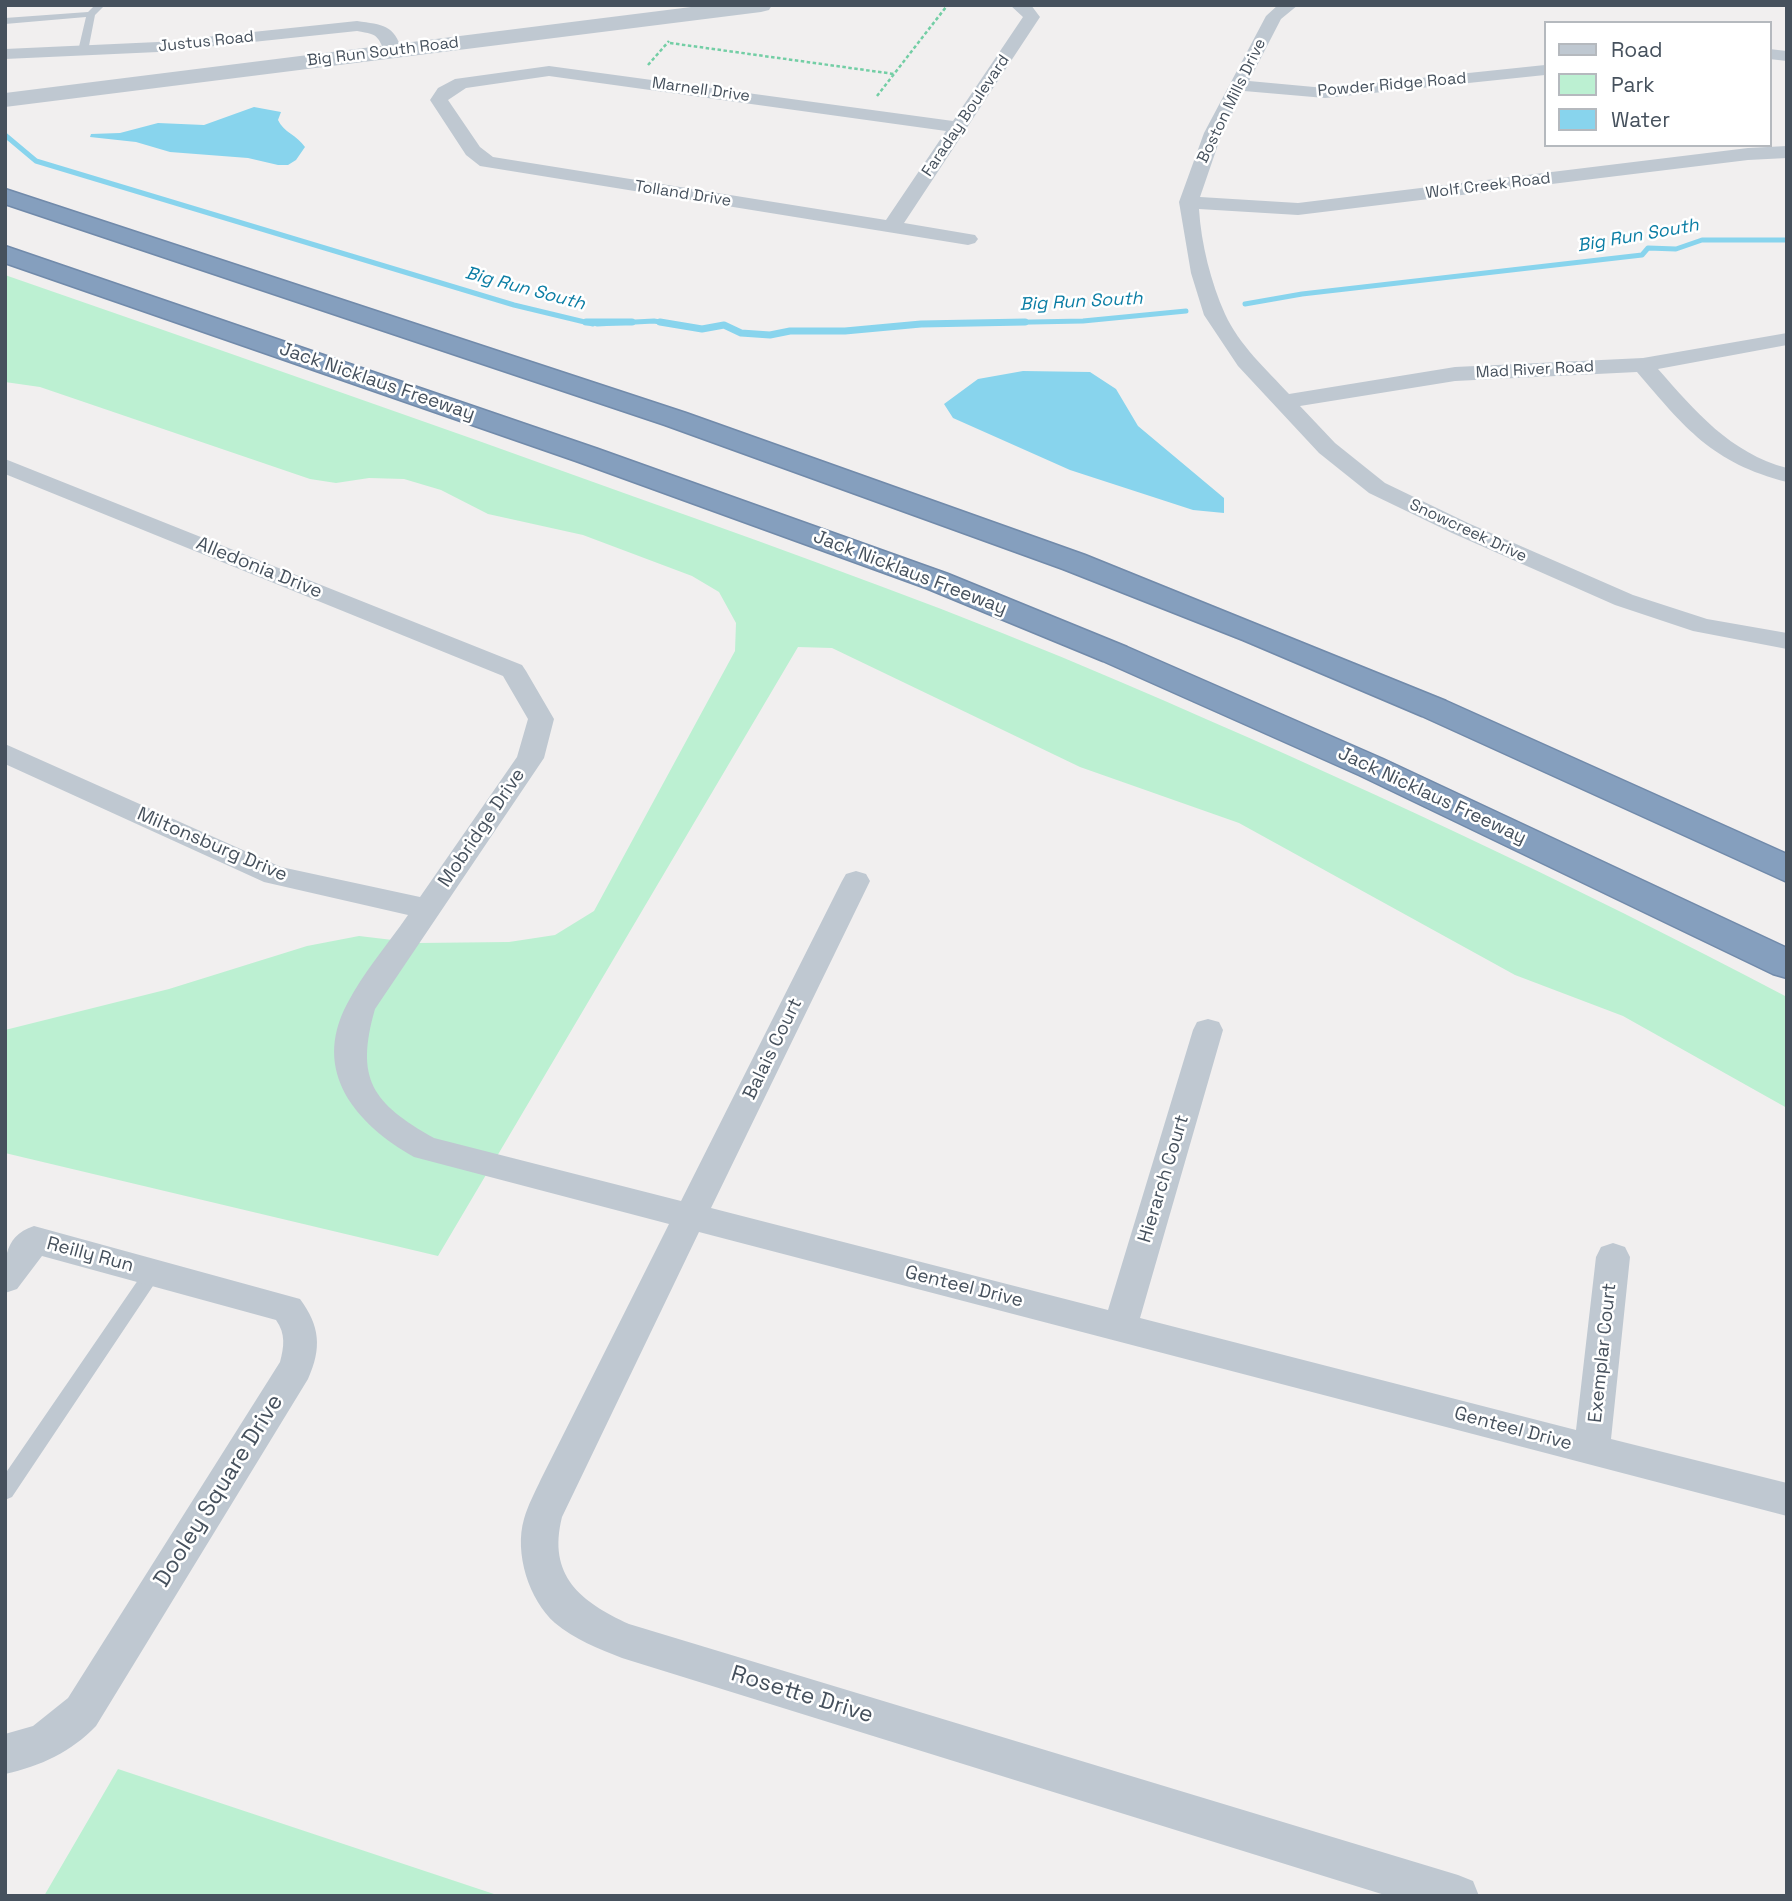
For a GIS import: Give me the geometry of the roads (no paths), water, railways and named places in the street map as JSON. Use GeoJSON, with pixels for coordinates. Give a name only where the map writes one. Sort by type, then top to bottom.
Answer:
{"type":"FeatureCollection","features":[{"type":"Feature","properties":{"kind":"highway"},"geometry":{"type":"LineString","coordinates":[[5,196],[626,402],[844,477],[1076,563],[1261,635],[1787,869]]}},
{"type":"Feature","properties":{"kind":"highway","name":"Jack Nicklaus Freeway"},"geometry":{"type":"LineString","coordinates":[[5,254],[587,455],[937,581],[1115,654],[1371,767],[1787,964]]}},
{"type":"Feature","properties":{"kind":"street","name":"Big Run South Road"},"geometry":{"type":"LineString","coordinates":[[5,100],[761,5]]}},
{"type":"Feature","properties":{"kind":"street","name":"Faraday Boulevard"},"geometry":{"type":"LineString","coordinates":[[891,227],[1032,17],[1022,6]]}},
{"type":"Feature","properties":{"kind":"street","name":"Boston Mills Drive"},"geometry":{"type":"LineString","coordinates":[[1215,315],[1201,273],[1189,202],[1197,173],[1213,134],[1284,9]]}},
{"type":"Feature","properties":{"kind":"street","name":"Justus Road"},"geometry":{"type":"LineString","coordinates":[[5,54],[158,47],[357,26],[378,29],[389,36],[393,51]]}},
{"type":"Feature","properties":{"kind":"street","name":"Powder Ridge Road"},"geometry":{"type":"LineString","coordinates":[[1239,85],[1325,93],[1544,70]]}},
{"type":"Feature","properties":{"kind":"street","name":"Marnell Drive"},"geometry":{"type":"LineString","coordinates":[[444,92],[461,83],[526,72],[575,72],[960,127]]}},
{"type":"Feature","properties":{"kind":"street","name":"Tolland Drive"},"geometry":{"type":"LineString","coordinates":[[444,92],[439,100],[473,151],[487,162],[968,239]]}},
{"type":"Feature","properties":{"kind":"street","name":"Wolf Creek Road"},"geometry":{"type":"LineString","coordinates":[[1189,202],[1298,209],[1748,154],[1787,152]]}},
{"type":"Feature","properties":{"kind":"street","name":"Snowcreek Drive"},"geometry":{"type":"LineString","coordinates":[[1215,315],[1245,361],[1327,448],[1377,488],[1460,528],[1663,615],[1702,626],[1787,641]]}},
{"type":"Feature","properties":{"kind":"street","name":"Mad River Road"},"geometry":{"type":"LineString","coordinates":[[1284,402],[1455,374],[1643,365],[1787,339]]}},
{"type":"Feature","properties":{"kind":"street"},"geometry":{"type":"LineString","coordinates":[[1643,365],[1711,441],[1743,461],[1787,475]]}},
{"type":"Feature","properties":{"kind":"street","name":"Alledonia Drive"},"geometry":{"type":"LineString","coordinates":[[5,467],[513,671]]}},
{"type":"Feature","properties":{"kind":"street","name":"Mobridge Drive"},"geometry":{"type":"LineString","coordinates":[[427,909],[530,758],[541,719],[513,671]]}},
{"type":"Feature","properties":{"kind":"street","name":"Miltonsburg Drive"},"geometry":{"type":"LineString","coordinates":[[5,753],[274,875],[427,909]]}},
{"type":"Feature","properties":{"kind":"street","name":"Balais Court"},"geometry":{"type":"LineString","coordinates":[[690,1216],[856,881]]}},
{"type":"Feature","properties":{"kind":"street","name":"Genteel Drive"},"geometry":{"type":"LineString","coordinates":[[427,909],[360,1007],[352,1036],[350,1065],[359,1091],[380,1117],[399,1134],[425,1148],[1787,1500]]}},
{"type":"Feature","properties":{"kind":"street","name":"Hierarch Court"},"geometry":{"type":"LineString","coordinates":[[1120,1327],[1208,1030]]}},
{"type":"Feature","properties":{"kind":"street","name":"Rosette Drive"},"geometry":{"type":"LineString","coordinates":[[690,1216],[554,1491],[542,1522],[540,1551],[548,1581],[565,1607],[592,1626],[622,1640],[1458,1896]]}},
{"type":"Feature","properties":{"kind":"street","name":"Reilly Run"},"geometry":{"type":"LineString","coordinates":[[5,1279],[34,1240],[153,1272]]}},
{"type":"Feature","properties":{"kind":"street","name":"Exemplar Court"},"geometry":{"type":"LineString","coordinates":[[1592,1450],[1613,1257]]}},
{"type":"Feature","properties":{"kind":"street","name":"Dooley Square Drive"},"geometry":{"type":"LineString","coordinates":[[5,1754],[46,1743],[66,1729],[82,1712],[295,1368],[301,1353],[303,1337],[299,1322],[288,1308],[153,1272]]}},
{"type":"Feature","properties":{"kind":"lane"},"geometry":{"type":"LineString","coordinates":[[83,51],[91,14],[101,5]]}},
{"type":"Feature","properties":{"kind":"lane"},"geometry":{"type":"LineString","coordinates":[[5,21],[91,14]]}},
{"type":"Feature","properties":{"kind":"lane"},"geometry":{"type":"LineString","coordinates":[[5,1491],[153,1272]]}},
{"type":"Feature","properties":{"kind":"water"},"geometry":{"type":"Polygon","coordinates":[[[254,107],[281,112],[278,120],[280,124],[305,147],[296,160],[288,165],[278,165],[248,158],[170,152],[136,142],[90,137],[91,134],[120,133],[158,123],[204,125],[254,107]]]}},
{"type":"Feature","properties":{"kind":"water"},"geometry":{"type":"Polygon","coordinates":[[[1023,371],[1090,372],[1116,389],[1138,426],[1224,498],[1224,513],[1193,510],[1070,470],[953,418],[944,404],[978,379],[1023,371]]]}},
{"type":"Feature","properties":{"kind":"waterway","name":"Big Run South"},"geometry":{"type":"LineString","coordinates":[[5,135],[36,161],[514,305],[593,324]]}},
{"type":"Feature","properties":{"kind":"waterway","name":"Big Run South"},"geometry":{"type":"LineString","coordinates":[[1245,304],[1302,294],[1642,255],[1648,248],[1676,249],[1702,240],[1787,240]]}},
{"type":"Feature","properties":{"kind":"waterway","name":"Big Run South"},"geometry":{"type":"LineString","coordinates":[[930,324],[1083,321],[1186,311]]}},
{"type":"Feature","properties":{"kind":"waterway","name":"Big Run South"},"geometry":{"type":"LineString","coordinates":[[597,324],[654,321],[671,324]]}},
{"type":"Feature","properties":{"kind":"waterway","name":"Big Run South"},"geometry":{"type":"LineString","coordinates":[[586,322],[632,322]]}},
{"type":"Feature","properties":{"kind":"waterway","name":"Big Run South"},"geometry":{"type":"LineString","coordinates":[[660,322],[702,329],[724,325],[741,333],[770,335],[790,331],[845,331],[921,324],[1025,322]]}}]}
